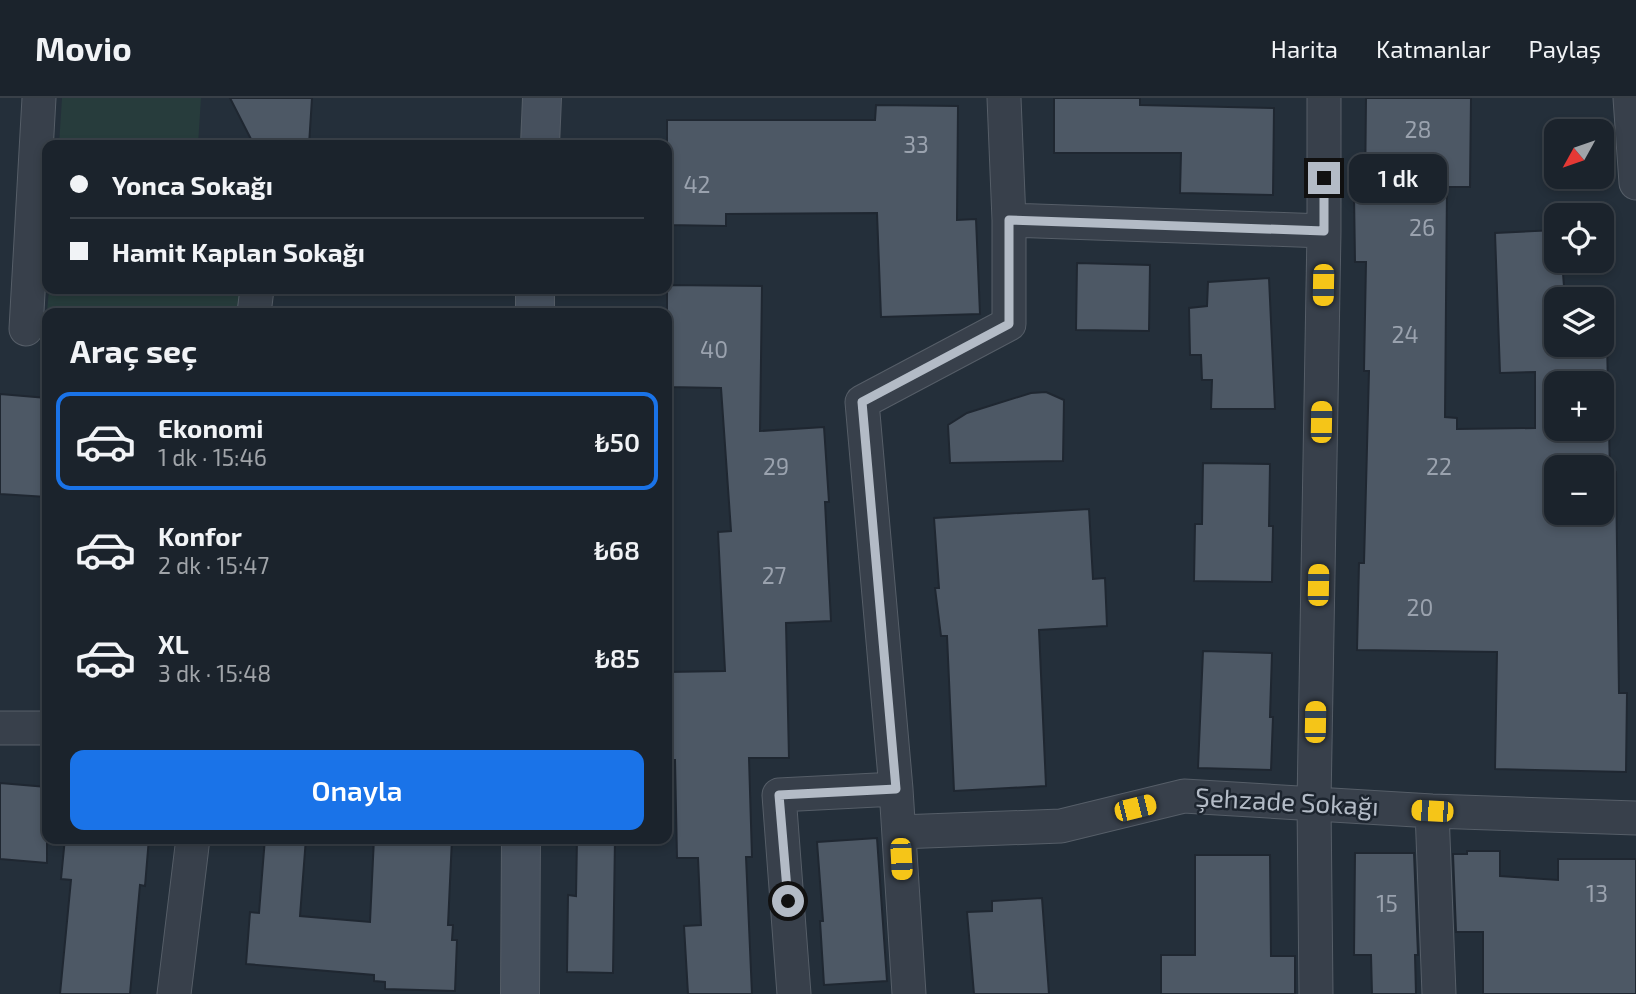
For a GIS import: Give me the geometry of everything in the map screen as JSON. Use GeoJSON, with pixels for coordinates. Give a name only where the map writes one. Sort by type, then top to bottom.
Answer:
{"type":"FeatureCollection","features":[{"type":"Feature","properties":{"kind":"street"},"geometry":{"type":"LineString","coordinates":[[24,329],[39,98]]}},
{"type":"Feature","properties":{"kind":"street"},"geometry":{"type":"LineString","coordinates":[[540,140],[542,98]]}},
{"type":"Feature","properties":{"kind":"street"},"geometry":{"type":"LineString","coordinates":[[909,994],[896,789],[862,402],[1009,324],[1009,220],[1004,98]]}},
{"type":"Feature","properties":{"kind":"street"},"geometry":{"type":"LineString","coordinates":[[1316,994],[1314,803],[1324,98]]}},
{"type":"Feature","properties":{"kind":"street"},"geometry":{"type":"LineString","coordinates":[[1630,98],[1636,183]]}},
{"type":"Feature","properties":{"kind":"street"},"geometry":{"type":"LineString","coordinates":[[1009,220],[1324,231]]}},
{"type":"Feature","properties":{"kind":"street"},"geometry":{"type":"LineString","coordinates":[[0,728],[42,728]]}},
{"type":"Feature","properties":{"kind":"street"},"geometry":{"type":"LineString","coordinates":[[794,994],[779,795],[896,789]]}},
{"type":"Feature","properties":{"kind":"street","name":"Şehzade Sokağı"},"geometry":{"type":"LineString","coordinates":[[899,832],[1061,826],[1184,796],[1432,811],[1636,818]]}},
{"type":"Feature","properties":{"kind":"street"},"geometry":{"type":"LineString","coordinates":[[1432,811],[1439,994]]}},
{"type":"Feature","properties":{"kind":"street"},"geometry":{"type":"LineString","coordinates":[[174,994],[192,844]]}},
{"type":"Feature","properties":{"kind":"street"},"geometry":{"type":"LineString","coordinates":[[520,994],[521,844]]}},
{"type":"Feature","properties":{"kind":"green space"},"geometry":{"type":"Polygon","coordinates":[[[62,98],[201,98],[198,140],[59,140],[62,98]]]}},
{"type":"Feature","properties":{"kind":"green space"},"geometry":{"type":"Polygon","coordinates":[[[49,294],[243,294],[241,308],[47,308],[49,294]]]}},
{"type":"Feature","properties":{"kind":"building"},"geometry":{"type":"Polygon","coordinates":[[[230,98],[312,98],[309,140],[251,140],[230,98]]]}},
{"type":"Feature","properties":{"kind":"building"},"geometry":{"type":"Polygon","coordinates":[[[1054,98],[1140,98],[1140,105],[1274,108],[1273,195],[1180,193],[1181,153],[1054,153],[1054,98]]]}},
{"type":"Feature","properties":{"kind":"building"},"geometry":{"type":"Polygon","coordinates":[[[1366,98],[1471,98],[1470,187],[1447,187],[1445,417],[1457,418],[1457,429],[1535,428],[1535,372],[1500,373],[1495,233],[1544,231],[1544,273],[1563,273],[1564,287],[1544,287],[1544,357],[1607,357],[1608,371],[1544,371],[1544,441],[1609,441],[1610,455],[1544,455],[1544,525],[1614,525],[1616,472],[1619,693],[1627,693],[1626,772],[1495,769],[1497,652],[1357,650],[1359,563],[1364,563],[1369,371],[1364,371],[1366,262],[1355,262],[1354,194],[1365,194],[1366,98]]]}},
{"type":"Feature","properties":{"kind":"building"},"geometry":{"type":"Polygon","coordinates":[[[876,105],[958,106],[957,220],[976,219],[980,314],[881,317],[877,213],[726,214],[726,226],[672,225],[672,140],[667,140],[667,120],[875,120],[876,105]]]}},
{"type":"Feature","properties":{"kind":"building"},"geometry":{"type":"Polygon","coordinates":[[[1077,263],[1150,265],[1149,331],[1076,330],[1077,263]]]}},
{"type":"Feature","properties":{"kind":"building"},"geometry":{"type":"Polygon","coordinates":[[[1269,278],[1275,409],[1211,409],[1212,380],[1202,380],[1201,355],[1190,355],[1189,308],[1207,306],[1208,282],[1269,278]]]}},
{"type":"Feature","properties":{"kind":"building"},"geometry":{"type":"Polygon","coordinates":[[[672,285],[762,286],[760,431],[824,427],[829,502],[825,502],[831,621],[786,623],[789,758],[749,758],[752,857],[746,857],[752,994],[688,994],[684,926],[701,925],[698,858],[677,858],[675,760],[672,760],[672,672],[725,671],[718,532],[731,531],[721,388],[672,387],[672,308],[667,308],[667,294],[672,294],[672,285]]]}},
{"type":"Feature","properties":{"kind":"building"},"geometry":{"type":"Polygon","coordinates":[[[1046,392],[1064,400],[1063,461],[950,463],[948,425],[967,413],[1031,393],[1046,392]]]}},
{"type":"Feature","properties":{"kind":"building"},"geometry":{"type":"Polygon","coordinates":[[[0,394],[42,398],[42,497],[0,494],[0,394]]]}},
{"type":"Feature","properties":{"kind":"building"},"geometry":{"type":"Polygon","coordinates":[[[1203,463],[1270,464],[1272,582],[1194,581],[1195,524],[1202,524],[1203,463]]]}},
{"type":"Feature","properties":{"kind":"building"},"geometry":{"type":"Polygon","coordinates":[[[1089,509],[1093,579],[1105,578],[1107,626],[1039,630],[1046,786],[954,791],[947,636],[941,636],[935,588],[939,588],[934,518],[1089,509]]]}},
{"type":"Feature","properties":{"kind":"building"},"geometry":{"type":"Polygon","coordinates":[[[1203,651],[1272,653],[1271,770],[1198,768],[1203,651]]]}},
{"type":"Feature","properties":{"kind":"building"},"geometry":{"type":"Polygon","coordinates":[[[0,783],[42,787],[42,844],[47,844],[47,863],[0,859],[0,783]]]}},
{"type":"Feature","properties":{"kind":"building"},"geometry":{"type":"Polygon","coordinates":[[[877,838],[887,981],[824,985],[820,921],[823,921],[817,842],[877,838]]]}},
{"type":"Feature","properties":{"kind":"building"},"geometry":{"type":"Polygon","coordinates":[[[64,844],[148,844],[145,886],[140,885],[130,994],[60,994],[71,880],[61,879],[64,844]]]}},
{"type":"Feature","properties":{"kind":"building"},"geometry":{"type":"Polygon","coordinates":[[[265,844],[306,844],[300,916],[370,922],[374,844],[452,844],[448,925],[453,925],[452,940],[457,940],[455,991],[385,989],[385,982],[374,981],[374,975],[246,964],[250,912],[259,913],[265,844]]]}},
{"type":"Feature","properties":{"kind":"building"},"geometry":{"type":"Polygon","coordinates":[[[577,844],[615,844],[613,973],[567,972],[568,895],[576,896],[577,844]]]}},
{"type":"Feature","properties":{"kind":"building"},"geometry":{"type":"Polygon","coordinates":[[[1467,851],[1500,851],[1500,876],[1558,880],[1558,859],[1636,859],[1636,994],[1483,994],[1483,932],[1456,932],[1453,854],[1467,854],[1467,851]]]}},
{"type":"Feature","properties":{"kind":"building"},"geometry":{"type":"Polygon","coordinates":[[[1355,853],[1414,853],[1418,955],[1415,955],[1416,994],[1372,994],[1371,955],[1354,955],[1355,853]]]}},
{"type":"Feature","properties":{"kind":"building"},"geometry":{"type":"Polygon","coordinates":[[[1195,855],[1270,855],[1271,956],[1295,956],[1295,994],[1161,994],[1161,955],[1195,955],[1195,855]]]}},
{"type":"Feature","properties":{"kind":"building"},"geometry":{"type":"Polygon","coordinates":[[[1042,898],[1049,994],[974,994],[967,912],[992,911],[992,901],[1042,898]]]}},
{"type":"Feature","properties":{"kind":"route"},"geometry":{"type":"LineString","coordinates":[[788,901],[779,795],[896,789],[862,402],[1009,324],[1009,220],[1324,231],[1324,178]]}}]}
